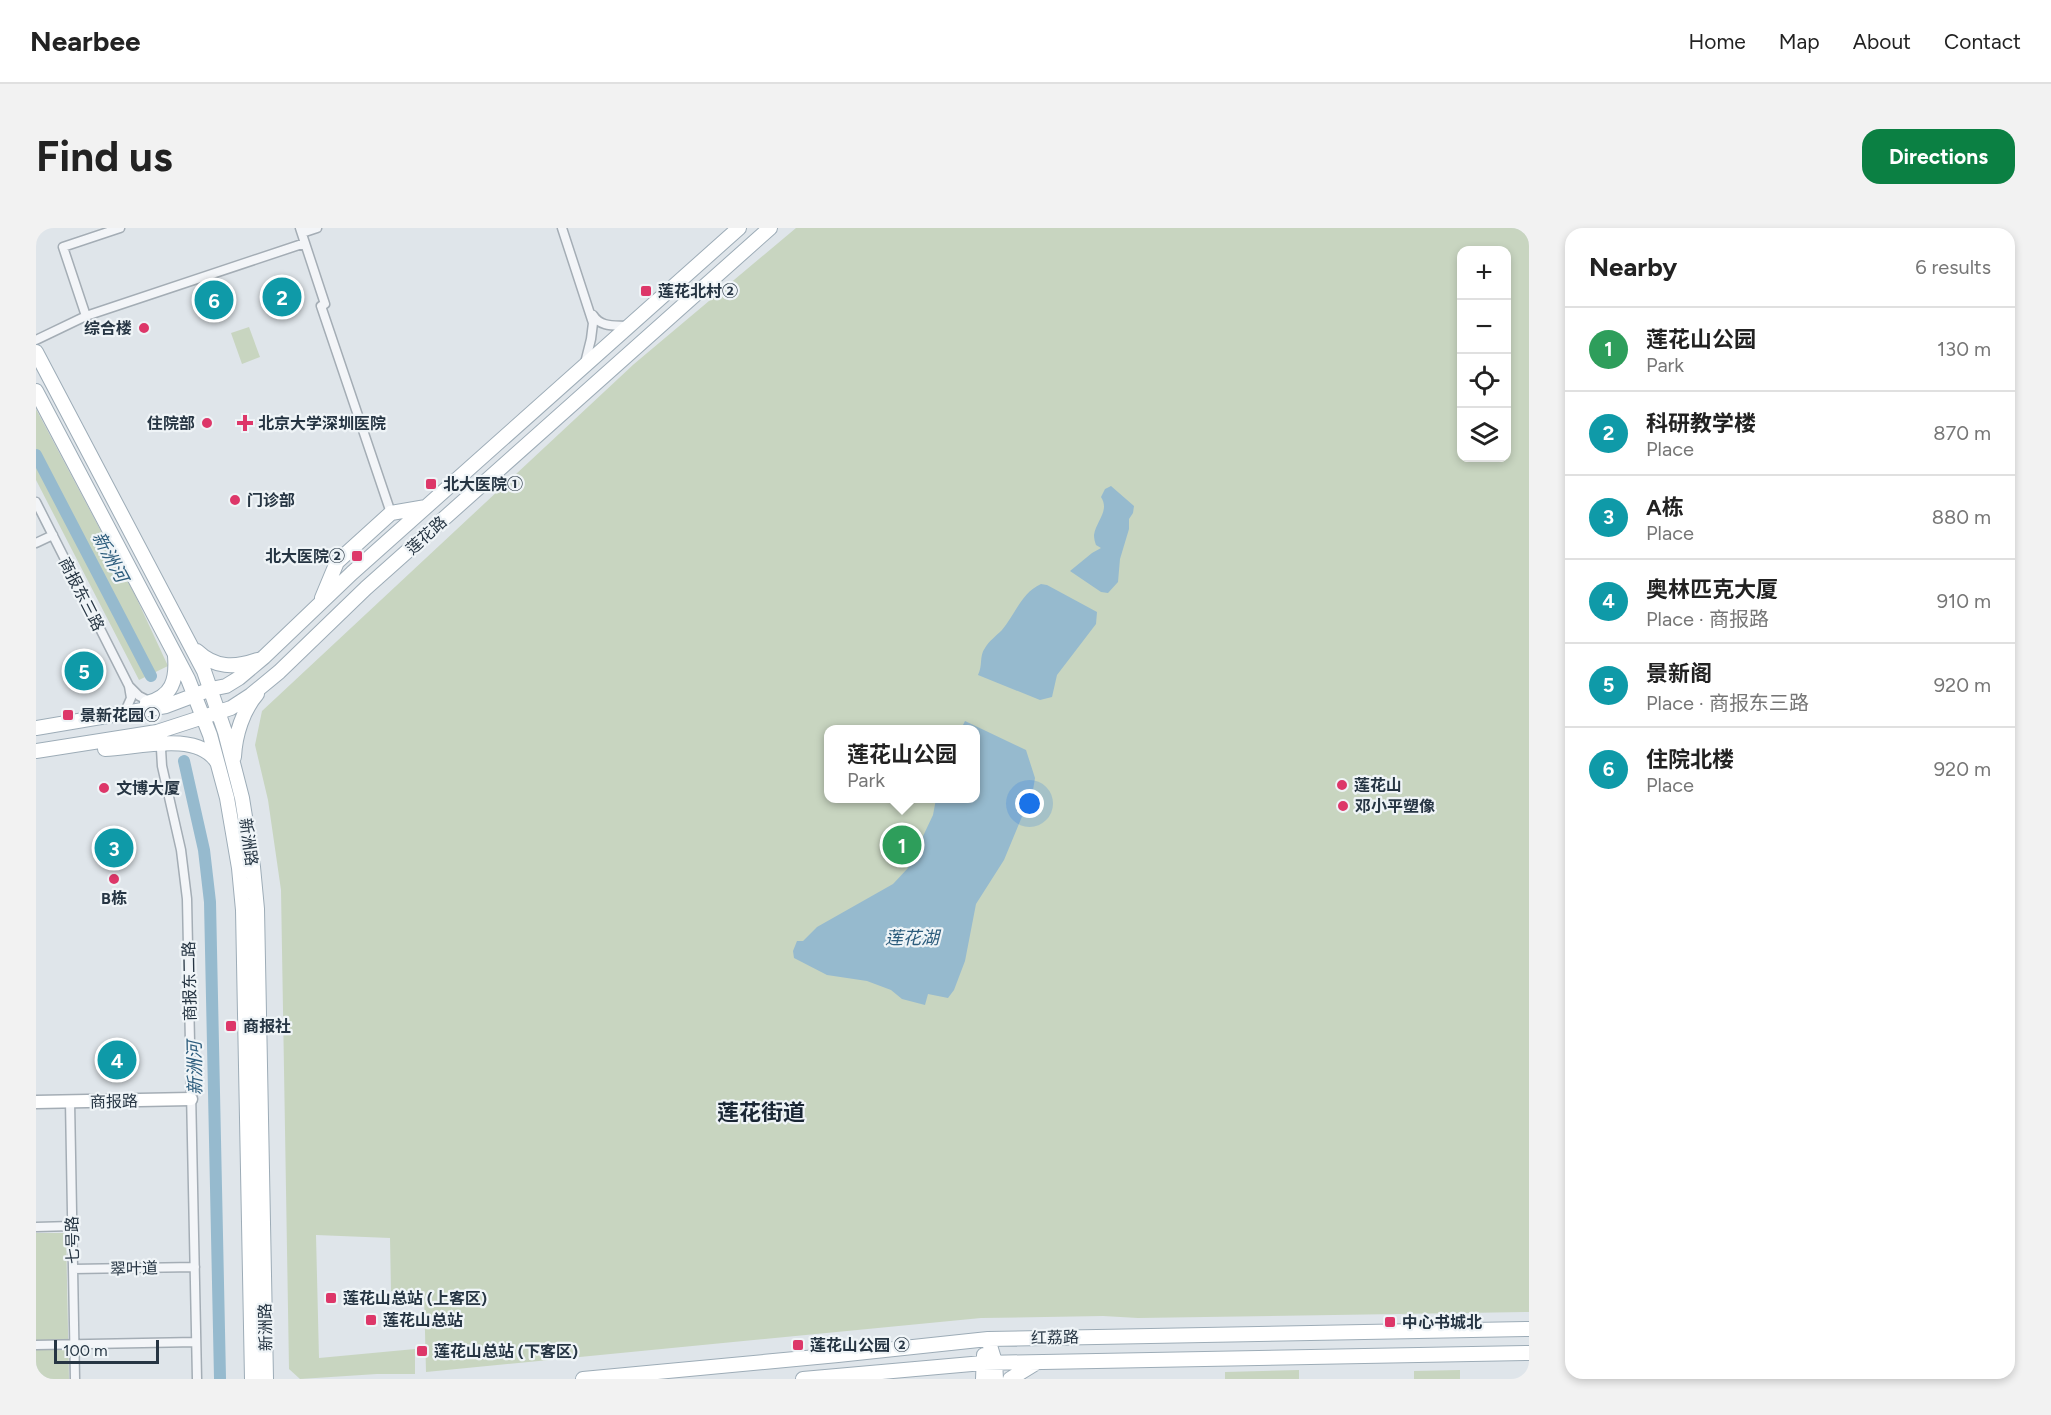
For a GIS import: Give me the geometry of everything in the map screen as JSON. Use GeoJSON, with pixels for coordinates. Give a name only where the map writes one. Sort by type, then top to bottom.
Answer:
{"type":"FeatureCollection","features":[{"type":"Feature","properties":{"kind":"main road","name":"莲花路"},"geometry":{"type":"LineString","coordinates":[[36,728],[155,709],[230,684],[264,657],[426,507],[739,228]]}},
{"type":"Feature","properties":{"kind":"main road","name":"莲花路"},"geometry":{"type":"LineString","coordinates":[[36,751],[149,734],[241,702],[270,680],[366,588],[770,228]]}},
{"type":"Feature","properties":{"kind":"main road","name":"新洲路"},"geometry":{"type":"LineString","coordinates":[[36,352],[192,646],[211,689],[234,765],[248,830],[257,909],[266,1379]]}},
{"type":"Feature","properties":{"kind":"main road","name":"新洲路"},"geometry":{"type":"LineString","coordinates":[[36,391],[195,696],[219,767],[233,831],[243,910],[252,1379]]}},
{"type":"Feature","properties":{"kind":"main road"},"geometry":{"type":"LineString","coordinates":[[320,604],[337,562],[391,513],[426,507]]}},
{"type":"Feature","properties":{"kind":"main road"},"geometry":{"type":"LineString","coordinates":[[192,646],[206,659],[224,666],[241,665],[264,657]]}},
{"type":"Feature","properties":{"kind":"main road"},"geometry":{"type":"LineString","coordinates":[[106,717],[127,707],[164,697],[171,688],[175,673],[175,654]]}},
{"type":"Feature","properties":{"kind":"main road"},"geometry":{"type":"LineString","coordinates":[[234,765],[237,737],[247,710],[253,699],[270,680]]}},
{"type":"Feature","properties":{"kind":"main road"},"geometry":{"type":"LineString","coordinates":[[76,745],[103,749],[168,743],[190,744],[200,747],[214,758],[219,767]]}},
{"type":"Feature","properties":{"kind":"main road","name":"红荔路"},"geometry":{"type":"LineString","coordinates":[[583,1379],[988,1339],[1529,1329]]}},
{"type":"Feature","properties":{"kind":"main road"},"geometry":{"type":"LineString","coordinates":[[988,1339],[989,1362],[996,1379]]}},
{"type":"Feature","properties":{"kind":"main road","name":"红荔路"},"geometry":{"type":"LineString","coordinates":[[803,1379],[989,1362],[1529,1353]]}},
{"type":"Feature","properties":{"kind":"main road"},"geometry":{"type":"LineString","coordinates":[[265,1362],[274,1379]]}},
{"type":"Feature","properties":{"kind":"main road"},"geometry":{"type":"LineString","coordinates":[[983,1379],[989,1362]]}},
{"type":"Feature","properties":{"kind":"main road"},"geometry":{"type":"LineString","coordinates":[[1010,1379],[1038,1362]]}},
{"type":"Feature","properties":{"kind":"street"},"geometry":{"type":"LineString","coordinates":[[86,316],[63,247],[106,230],[120,228]]}},
{"type":"Feature","properties":{"kind":"street"},"geometry":{"type":"LineString","coordinates":[[317,228],[301,231],[326,304],[321,306],[391,513]]}},
{"type":"Feature","properties":{"kind":"street"},"geometry":{"type":"LineString","coordinates":[[562,228],[591,313],[592,333],[584,366]]}},
{"type":"Feature","properties":{"kind":"street"},"geometry":{"type":"LineString","coordinates":[[36,339],[86,316],[305,243]]}},
{"type":"Feature","properties":{"kind":"street"},"geometry":{"type":"LineString","coordinates":[[591,313],[601,324],[628,326]]}},
{"type":"Feature","properties":{"kind":"street","name":"商报东三路"},"geometry":{"type":"LineString","coordinates":[[36,502],[129,686],[139,696],[151,702]]}},
{"type":"Feature","properties":{"kind":"street"},"geometry":{"type":"LineString","coordinates":[[36,539],[52,533]]}},
{"type":"Feature","properties":{"kind":"street"},"geometry":{"type":"LineString","coordinates":[[36,543],[52,533]]}},
{"type":"Feature","properties":{"kind":"street"},"geometry":{"type":"LineString","coordinates":[[127,707],[131,698],[129,686]]}},
{"type":"Feature","properties":{"kind":"street","name":"商报东二路"},"geometry":{"type":"LineString","coordinates":[[168,743],[161,749],[162,766],[180,840],[186,890],[197,1379]]}},
{"type":"Feature","properties":{"kind":"street","name":"商报东二路"},"geometry":{"type":"LineString","coordinates":[[143,746],[148,746],[154,751],[162,766]]}},
{"type":"Feature","properties":{"kind":"street","name":"商报路"},"geometry":{"type":"LineString","coordinates":[[36,1102],[191,1099]]}},
{"type":"Feature","properties":{"kind":"street","name":"七号路"},"geometry":{"type":"LineString","coordinates":[[70,1101],[75,1379]]}},
{"type":"Feature","properties":{"kind":"street"},"geometry":{"type":"LineString","coordinates":[[36,1227],[72,1226]]}},
{"type":"Feature","properties":{"kind":"street","name":"翠叶道"},"geometry":{"type":"LineString","coordinates":[[73,1269],[195,1267]]}},
{"type":"Feature","properties":{"kind":"street"},"geometry":{"type":"LineString","coordinates":[[36,1345],[196,1342]]}},
{"type":"Feature","properties":{"kind":"green space"},"geometry":{"type":"Polygon","coordinates":[[[796,228],[1529,228],[1529,1312],[981,1318],[426,1372],[424,1292],[391,1291],[390,1238],[316,1235],[319,1358],[415,1349],[415,1374],[300,1379],[289,1369],[281,890],[268,800],[255,745],[262,711],[634,364],[796,228]]]}},
{"type":"Feature","properties":{"kind":"green space"},"geometry":{"type":"Polygon","coordinates":[[[249,327],[260,357],[242,364],[231,333],[249,327]]]}},
{"type":"Feature","properties":{"kind":"green space"},"geometry":{"type":"Polygon","coordinates":[[[36,409],[135,595],[168,666],[139,680],[36,480],[36,409]]]}},
{"type":"Feature","properties":{"kind":"green space"},"geometry":{"type":"Polygon","coordinates":[[[36,1233],[66,1233],[69,1379],[36,1379],[36,1233]]]}},
{"type":"Feature","properties":{"kind":"green space"},"geometry":{"type":"Polygon","coordinates":[[[1299,1370],[1299,1379],[1225,1379],[1225,1372],[1299,1370]]]}},
{"type":"Feature","properties":{"kind":"green space"},"geometry":{"type":"Polygon","coordinates":[[[1460,1370],[1460,1379],[1414,1379],[1414,1371],[1460,1370]]]}},
{"type":"Feature","properties":{"kind":"water"},"geometry":{"type":"Polygon","coordinates":[[[1111,486],[1134,506],[1120,559],[1118,582],[1108,593],[1101,592],[1070,571],[1101,548],[1096,545],[1094,535],[1104,507],[1101,497],[1105,489],[1111,486]]]}},
{"type":"Feature","properties":{"kind":"water"},"geometry":{"type":"Polygon","coordinates":[[[1041,584],[1097,612],[1096,624],[1057,675],[1052,697],[1040,700],[978,675],[982,654],[987,645],[1007,624],[1028,593],[1041,584]]]}},
{"type":"Feature","properties":{"kind":"water","name":"莲花湖"},"geometry":{"type":"Polygon","coordinates":[[[980,728],[1026,750],[1035,778],[1033,790],[1004,860],[976,904],[965,961],[954,990],[948,998],[928,994],[925,1005],[902,999],[891,990],[867,981],[827,975],[794,958],[793,951],[797,941],[803,941],[817,927],[893,884],[908,868],[933,815],[935,803],[980,803],[980,728]]]}},
{"type":"Feature","properties":{"kind":"waterway","name":"新洲河"},"geometry":{"type":"LineString","coordinates":[[36,455],[151,676]]}},
{"type":"Feature","properties":{"kind":"waterway","name":"新洲河"},"geometry":{"type":"LineString","coordinates":[[184,761],[204,850],[210,902],[220,1378]]}},
{"type":"Feature","properties":{"kind":"place","name":"莲花北村②"},"geometry":{"type":"Point","coordinates":[646,291]}},
{"type":"Feature","properties":{"kind":"place","name":"科研教学楼"},"geometry":{"type":"Point","coordinates":[282,297]}},
{"type":"Feature","properties":{"kind":"place","name":"住院北楼"},"geometry":{"type":"Point","coordinates":[214,300]}},
{"type":"Feature","properties":{"kind":"place","name":"综合楼"},"geometry":{"type":"Point","coordinates":[144,328]}},
{"type":"Feature","properties":{"kind":"place","name":"住院部"},"geometry":{"type":"Point","coordinates":[207,423]}},
{"type":"Feature","properties":{"kind":"place","name":"北京大学深圳医院"},"geometry":{"type":"Point","coordinates":[245,423]}},
{"type":"Feature","properties":{"kind":"place","name":"北大医院①"},"geometry":{"type":"Point","coordinates":[431,484]}},
{"type":"Feature","properties":{"kind":"place","name":"门诊部"},"geometry":{"type":"Point","coordinates":[235,500]}},
{"type":"Feature","properties":{"kind":"place","name":"北大医院②"},"geometry":{"type":"Point","coordinates":[357,556]}},
{"type":"Feature","properties":{"kind":"place","name":"景新阁"},"geometry":{"type":"Point","coordinates":[84,671]}},
{"type":"Feature","properties":{"kind":"place","name":"景新花园①"},"geometry":{"type":"Point","coordinates":[68,715]}},
{"type":"Feature","properties":{"kind":"place","name":"莲花山"},"geometry":{"type":"Point","coordinates":[1342,785]}},
{"type":"Feature","properties":{"kind":"place","name":"文博大厦"},"geometry":{"type":"Point","coordinates":[104,788]}},
{"type":"Feature","properties":{"kind":"place","name":"邓小平塑像"},"geometry":{"type":"Point","coordinates":[1343,806]}},
{"type":"Feature","properties":{"kind":"place","name":"莲花山公园"},"geometry":{"type":"Point","coordinates":[902,845]}},
{"type":"Feature","properties":{"kind":"place","name":"A栋"},"geometry":{"type":"Point","coordinates":[114,848]}},
{"type":"Feature","properties":{"kind":"place","name":"B栋"},"geometry":{"type":"Point","coordinates":[114,879]}},
{"type":"Feature","properties":{"kind":"place","name":"商报社"},"geometry":{"type":"Point","coordinates":[231,1026]}},
{"type":"Feature","properties":{"kind":"place","name":"奥林匹克大厦"},"geometry":{"type":"Point","coordinates":[117,1060]}},
{"type":"Feature","properties":{"kind":"place","name":"莲花山总站 (上客区)"},"geometry":{"type":"Point","coordinates":[331,1298]}},
{"type":"Feature","properties":{"kind":"place","name":"莲花山总站"},"geometry":{"type":"Point","coordinates":[371,1320]}},
{"type":"Feature","properties":{"kind":"place","name":"中心书城北"},"geometry":{"type":"Point","coordinates":[1390,1322]}},
{"type":"Feature","properties":{"kind":"place","name":"莲花山公园 ②"},"geometry":{"type":"Point","coordinates":[798,1345]}},
{"type":"Feature","properties":{"kind":"place","name":"莲花山总站 (下客区)"},"geometry":{"type":"Point","coordinates":[422,1351]}},
{"type":"Feature","properties":{"kind":"district","name":"莲花街道"},"geometry":{"type":"Point","coordinates":[761,1112]}}]}
